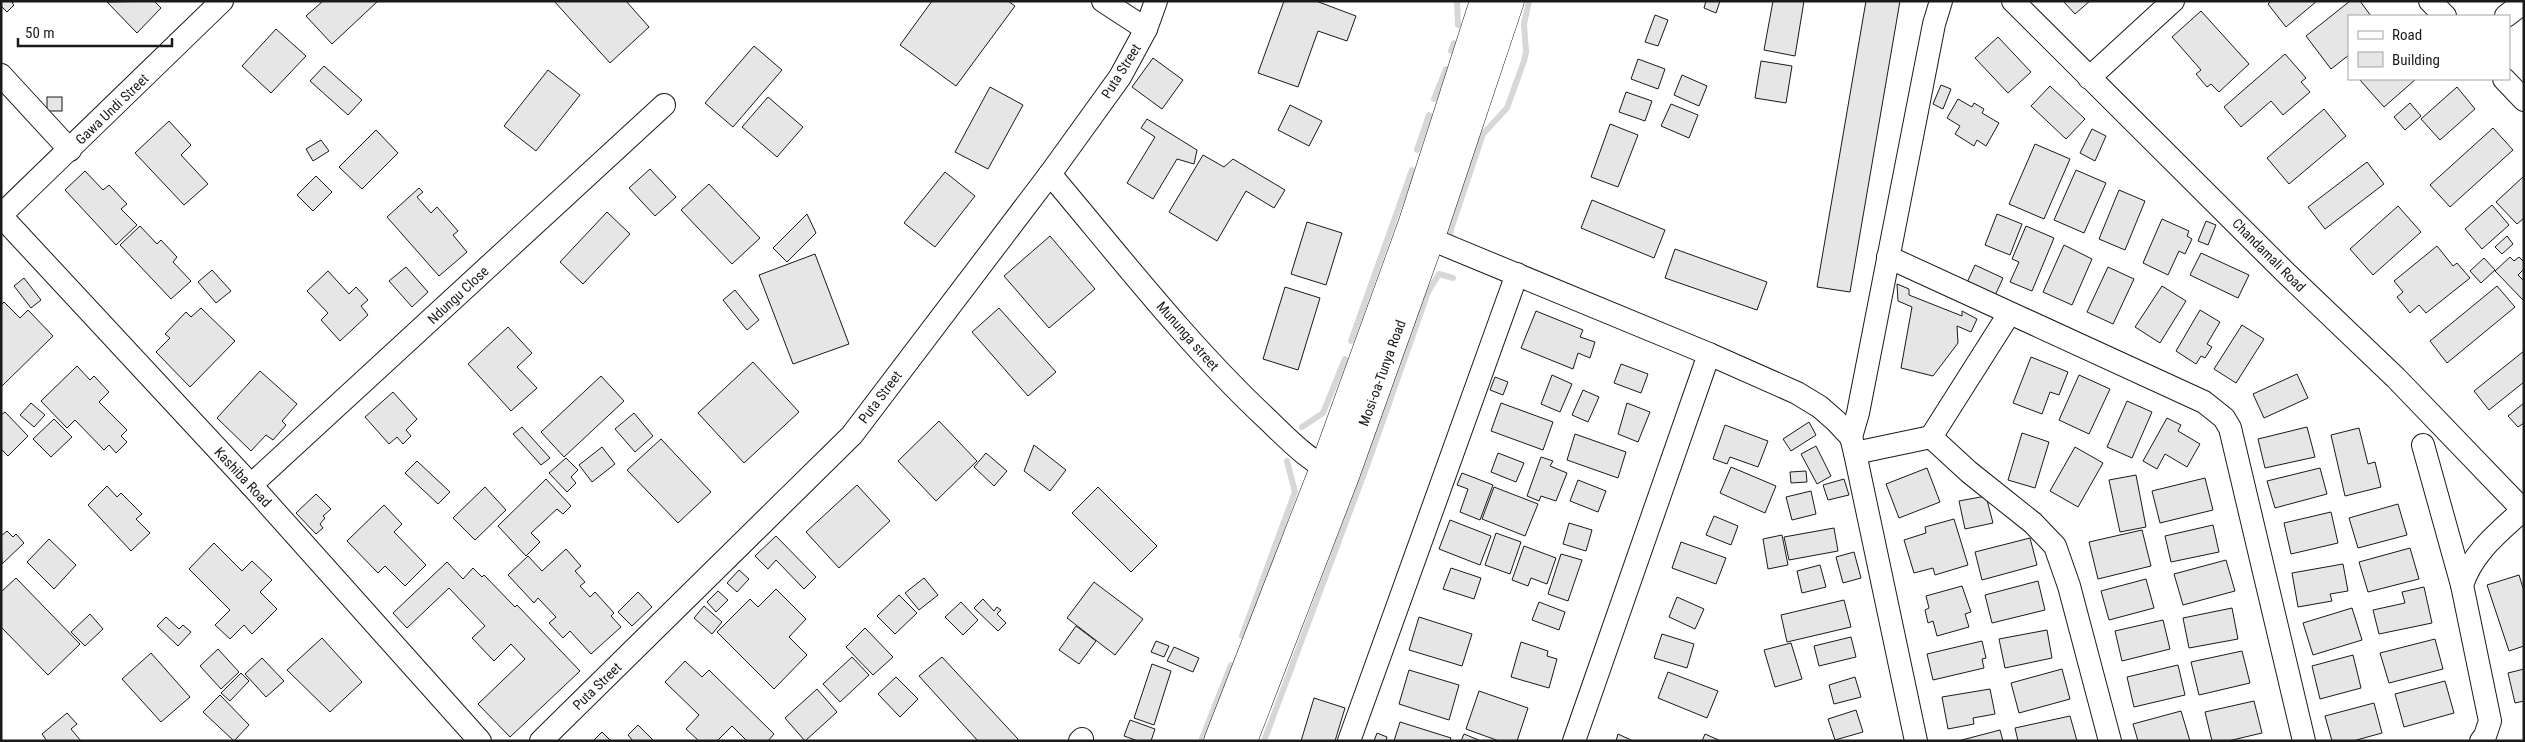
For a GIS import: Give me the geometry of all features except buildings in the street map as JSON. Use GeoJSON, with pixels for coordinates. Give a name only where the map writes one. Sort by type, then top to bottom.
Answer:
{"type":"FeatureCollection","features":[{"type":"Feature","properties":{"kind":"main road","name":"Mosi-oa-Tunya Road"},"geometry":{"type":"LineString","coordinates":[[1420,234],[1484,1]]}},
{"type":"Feature","properties":{"kind":"main road","name":"Mosi-oa-Tunya Road"},"geometry":{"type":"LineString","coordinates":[[1243,741],[1335,472],[1420,234],[1510,1]]}},
{"type":"Feature","properties":{"kind":"main road","name":"Mosi-oa-Tunya Road"},"geometry":{"type":"LineString","coordinates":[[1218,741],[1335,472]]}},
{"type":"Feature","properties":{"kind":"street","name":"Gawa Undi Street"},"geometry":{"type":"LineString","coordinates":[[1,216],[222,1]]}},
{"type":"Feature","properties":{"kind":"street"},"geometry":{"type":"LineString","coordinates":[[1103,1],[1146,29]]}},
{"type":"Feature","properties":{"kind":"street","name":"Puta Street"},"geometry":{"type":"LineString","coordinates":[[541,741],[840,448],[1050,174],[1120,77],[1146,29],[1156,1]]}},
{"type":"Feature","properties":{"kind":"street"},"geometry":{"type":"LineString","coordinates":[[1916,741],[1853,445],[1934,24],[1941,1]]}},
{"type":"Feature","properties":{"kind":"street","name":"Chandamali Road"},"geometry":{"type":"LineString","coordinates":[[2014,1],[2089,78],[2396,378],[2523,510]]}},
{"type":"Feature","properties":{"kind":"street"},"geometry":{"type":"LineString","coordinates":[[2089,78],[2173,1]]}},
{"type":"Feature","properties":{"kind":"street"},"geometry":{"type":"LineString","coordinates":[[2430,1],[2444,15]]}},
{"type":"Feature","properties":{"kind":"street"},"geometry":{"type":"LineString","coordinates":[[2507,15],[2524,2]]}},
{"type":"Feature","properties":{"kind":"street"},"geometry":{"type":"LineString","coordinates":[[1,75],[70,150]]}},
{"type":"Feature","properties":{"kind":"street"},"geometry":{"type":"LineString","coordinates":[[2505,80],[2524,100]]}},
{"type":"Feature","properties":{"kind":"street","name":"Ndungu Close"},"geometry":{"type":"LineString","coordinates":[[251,485],[664,105]]}},
{"type":"Feature","properties":{"kind":"street","name":"Mununga street"},"geometry":{"type":"LineString","coordinates":[[1050,174],[1184,332],[1241,395],[1297,448],[1335,472]]}},
{"type":"Feature","properties":{"kind":"street","name":"Kashiba Road"},"geometry":{"type":"LineString","coordinates":[[1,216],[251,485],[480,741]]}},
{"type":"Feature","properties":{"kind":"street"},"geometry":{"type":"LineString","coordinates":[[1420,234],[1798,393],[1820,407],[1853,445]]}},
{"type":"Feature","properties":{"kind":"street"},"geometry":{"type":"LineString","coordinates":[[1888,257],[2204,402],[2224,418],[2230,428],[2304,741]]}},
{"type":"Feature","properties":{"kind":"street"},"geometry":{"type":"LineString","coordinates":[[1349,741],[1517,274]]}},
{"type":"Feature","properties":{"kind":"street"},"geometry":{"type":"LineString","coordinates":[[1930,437],[2009,314]]}},
{"type":"Feature","properties":{"kind":"street"},"geometry":{"type":"LineString","coordinates":[[1574,741],[1709,354]]}},
{"type":"Feature","properties":{"kind":"street"},"geometry":{"type":"LineString","coordinates":[[1853,445],[1930,437],[1969,472],[2033,523],[2055,546],[2069,586],[2110,741]]}},
{"type":"Feature","properties":{"kind":"street"},"geometry":{"type":"LineString","coordinates":[[2423,446],[2462,585],[2490,721],[2485,736],[2481,741]]}},
{"type":"Feature","properties":{"kind":"street"},"geometry":{"type":"LineString","coordinates":[[2462,585],[2468,567],[2477,554],[2523,510]]}},
{"type":"Feature","properties":{"kind":"waterway"},"geometry":{"type":"LineString","coordinates":[[1457,1],[1458,25]]}},
{"type":"Feature","properties":{"kind":"waterway"},"geometry":{"type":"LineString","coordinates":[[1456,240],[1450,236],[1451,229],[1483,134],[1507,108],[1524,61],[1526,52],[1524,24],[1529,1]]}},
{"type":"Feature","properties":{"kind":"waterway"},"geometry":{"type":"LineString","coordinates":[[1451,51],[1454,43]]}},
{"type":"Feature","properties":{"kind":"waterway"},"geometry":{"type":"LineString","coordinates":[[1434,99],[1446,69]]}},
{"type":"Feature","properties":{"kind":"waterway"},"geometry":{"type":"LineString","coordinates":[[1417,150],[1429,115]]}},
{"type":"Feature","properties":{"kind":"waterway"},"geometry":{"type":"LineString","coordinates":[[1351,341],[1412,170]]}},
{"type":"Feature","properties":{"kind":"waterway"},"geometry":{"type":"LineString","coordinates":[[1264,741],[1368,463],[1428,292],[1439,274],[1453,278]]}},
{"type":"Feature","properties":{"kind":"waterway"},"geometry":{"type":"LineString","coordinates":[[1302,427],[1323,413],[1345,359]]}},
{"type":"Feature","properties":{"kind":"waterway"},"geometry":{"type":"LineString","coordinates":[[1242,636],[1295,492],[1287,461]]}},
{"type":"Feature","properties":{"kind":"waterway"},"geometry":{"type":"LineString","coordinates":[[1201,741],[1231,665]]}}]}
